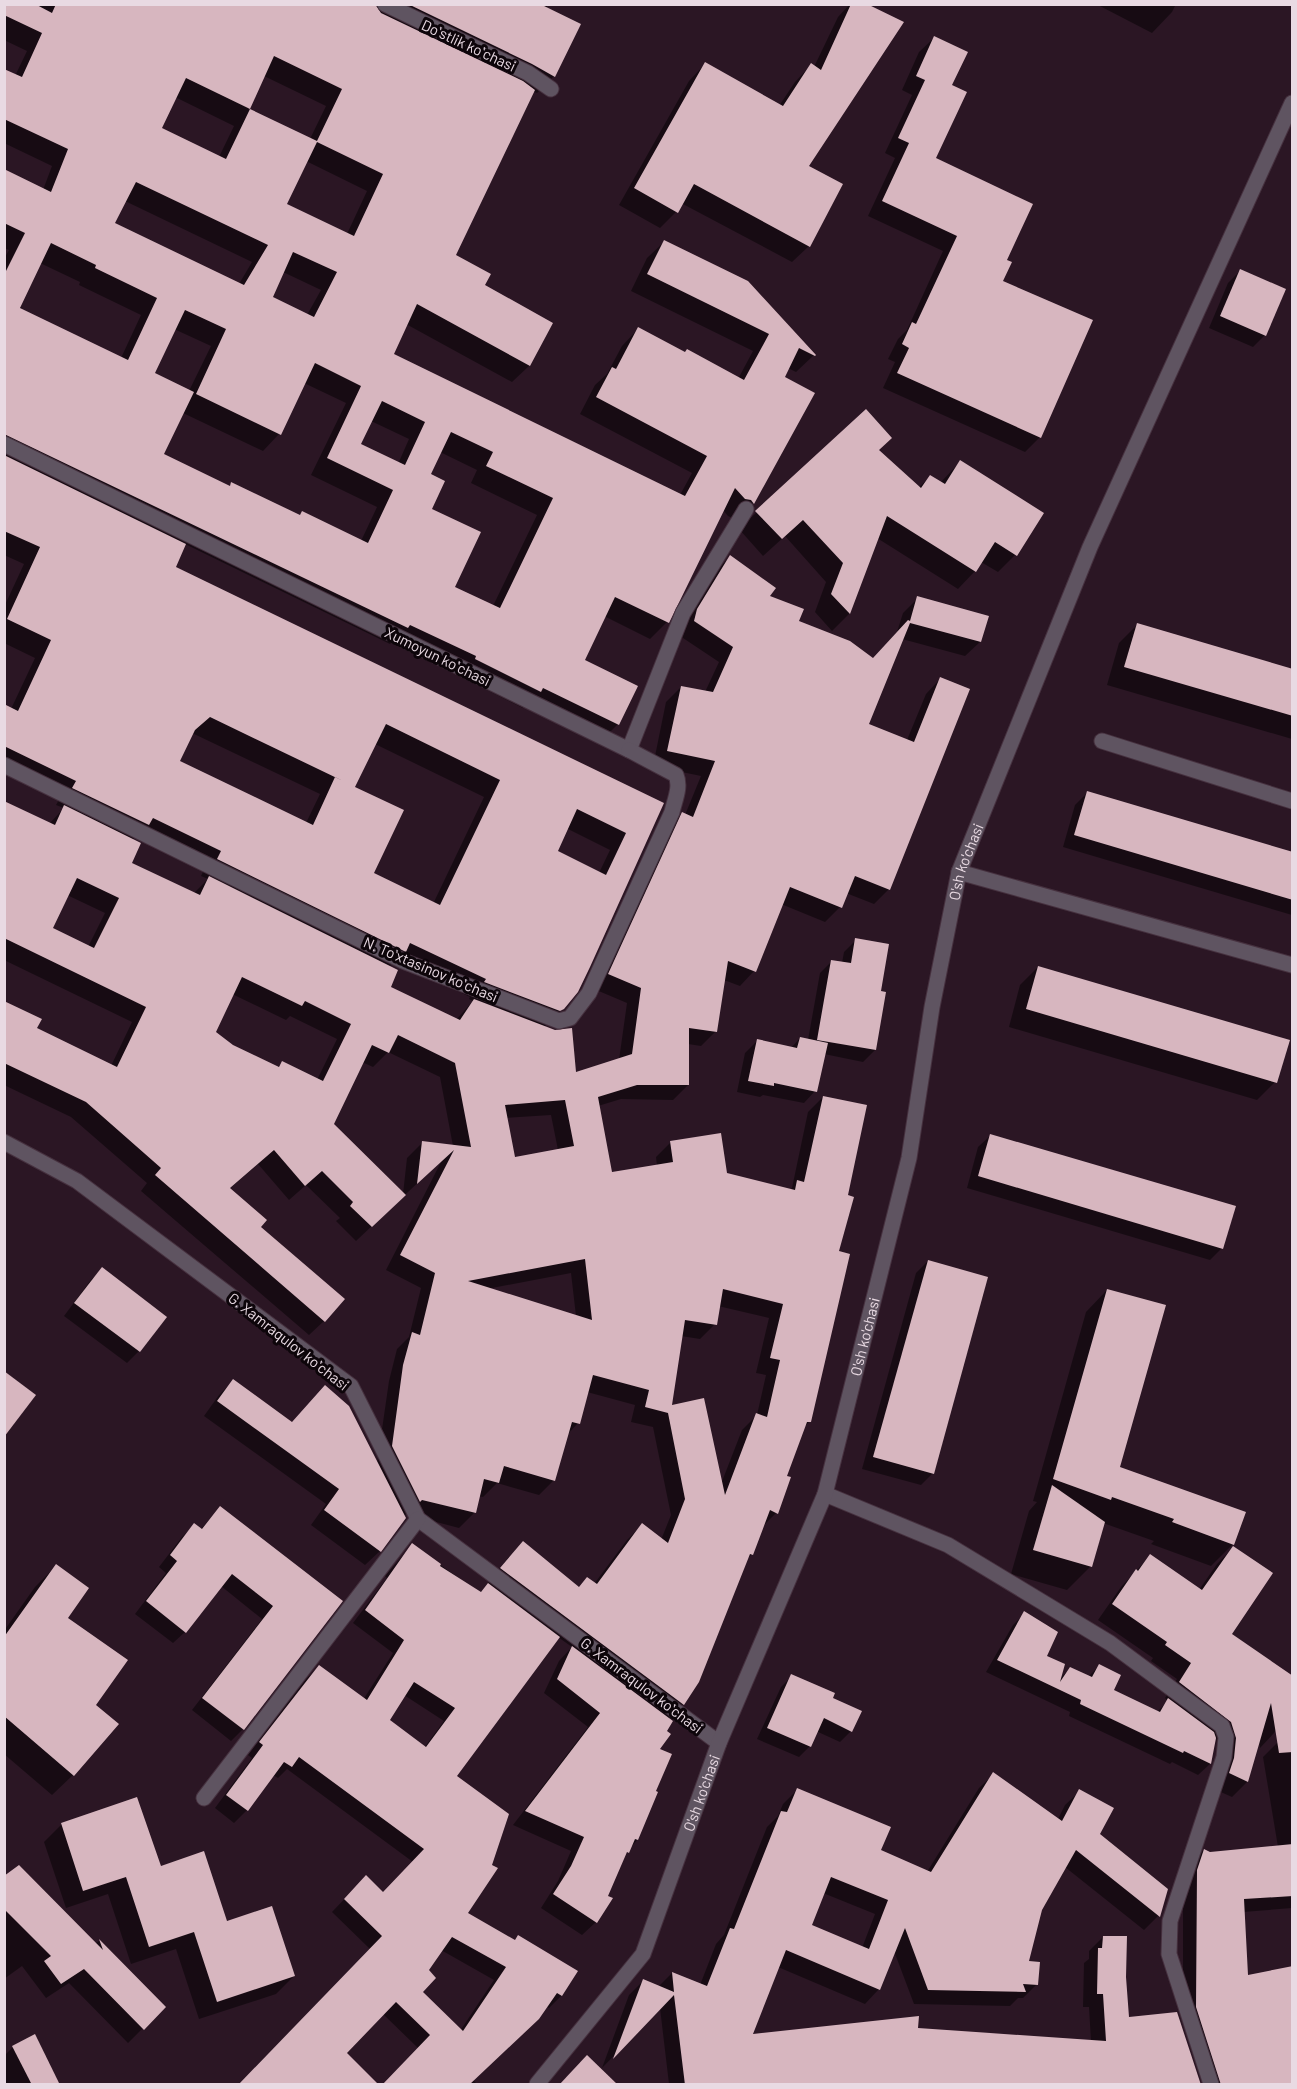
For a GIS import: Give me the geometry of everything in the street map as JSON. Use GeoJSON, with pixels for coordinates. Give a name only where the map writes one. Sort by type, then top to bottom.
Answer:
{"type":"FeatureCollection","features":[{"type":"Feature","properties":{"kind":"street","name":"Doʻstlik koʻchasi"},"geometry":{"type":"LineString","coordinates":[[385,4],[528,73],[551,89]]}},
{"type":"Feature","properties":{"kind":"street","name":"O'sh ko'chasi"},"geometry":{"type":"LineString","coordinates":[[537,2085],[643,1954],[719,1743],[825,1494],[909,1158],[932,1008],[959,872],[1090,547],[1293,103]]}},
{"type":"Feature","properties":{"kind":"street","name":"Xumoyun koʻchasi"},"geometry":{"type":"LineString","coordinates":[[4,444],[629,750]]}},
{"type":"Feature","properties":{"kind":"street"},"geometry":{"type":"LineString","coordinates":[[629,750],[683,613],[746,509]]}},
{"type":"Feature","properties":{"kind":"street"},"geometry":{"type":"LineString","coordinates":[[1102,741],[1293,801]]}},
{"type":"Feature","properties":{"kind":"street","name":"N. Toʻxtasinov koʻchasi"},"geometry":{"type":"LineString","coordinates":[[4,765],[403,961],[559,1021],[570,1018],[589,993],[672,812],[678,789],[676,775],[629,750]]}},
{"type":"Feature","properties":{"kind":"street"},"geometry":{"type":"LineString","coordinates":[[959,872],[1293,965]]}},
{"type":"Feature","properties":{"kind":"street","name":"G. Xamraqulov koʻchasi"},"geometry":{"type":"LineString","coordinates":[[4,1142],[77,1181],[351,1386],[418,1519],[719,1743]]}},
{"type":"Feature","properties":{"kind":"street"},"geometry":{"type":"LineString","coordinates":[[825,1494],[948,1545],[1110,1643],[1222,1726],[1226,1737],[1224,1757],[1170,1921],[1169,1943],[1169,1954],[1211,2085]]}},
{"type":"Feature","properties":{"kind":"street"},"geometry":{"type":"LineString","coordinates":[[204,1798],[418,1519]]}},
{"type":"Feature","properties":{"kind":"building"},"geometry":{"type":"Polygon","coordinates":[[[4,4],[35,4],[52,13],[56,4],[375,4],[381,13],[523,81],[535,90],[456,255],[491,274],[485,285],[553,323],[530,366],[417,304],[394,354],[685,496],[707,456],[596,397],[612,367],[616,369],[638,327],[685,352],[687,349],[744,380],[769,334],[647,274],[664,240],[748,281],[816,355],[799,348],[785,377],[815,393],[754,504],[751,500],[745,499],[735,488],[669,623],[615,597],[585,660],[638,686],[619,725],[543,688],[541,692],[475,659],[476,656],[410,625],[408,628],[4,434],[4,275],[25,233],[4,223],[4,169],[51,192],[68,149],[4,119],[4,69],[22,77],[42,33],[4,15],[4,4]],[[274,56],[250,109],[317,141],[342,89],[274,56]],[[186,78],[162,128],[226,159],[250,109],[186,78]],[[317,142],[287,204],[354,236],[383,174],[317,142]],[[136,182],[115,223],[244,285],[268,245],[136,182]],[[51,243],[20,308],[128,360],[157,298],[95,268],[96,265],[51,243]],[[293,252],[273,297],[314,317],[337,272],[293,252]],[[185,310],[155,373],[194,392],[164,454],[230,486],[231,482],[300,515],[302,511],[368,543],[393,490],[327,458],[361,386],[315,363],[281,435],[196,394],[226,329],[185,310]],[[382,401],[361,444],[405,465],[425,422],[382,401]],[[451,432],[431,474],[445,481],[432,509],[481,532],[455,587],[500,608],[553,498],[486,466],[493,452],[451,432]]]}},
{"type":"Feature","properties":{"kind":"building"},"geometry":{"type":"Polygon","coordinates":[[[408,4],[540,4],[581,24],[555,77],[408,4]]]}},
{"type":"Feature","properties":{"kind":"building"},"geometry":{"type":"Polygon","coordinates":[[[851,4],[867,4],[904,22],[809,166],[843,184],[810,247],[694,184],[678,213],[634,188],[705,62],[783,106],[811,63],[821,70],[851,4]]]}},
{"type":"Feature","properties":{"kind":"building"},"geometry":{"type":"Polygon","coordinates":[[[934,36],[968,52],[952,85],[967,92],[936,158],[1033,204],[1007,260],[1012,262],[1003,281],[1093,320],[1041,438],[897,373],[909,348],[902,344],[912,322],[916,324],[957,236],[882,201],[909,143],[898,138],[925,80],[916,76],[934,36]]]}},
{"type":"Feature","properties":{"kind":"building"},"geometry":{"type":"Polygon","coordinates":[[[1240,269],[1286,289],[1266,336],[1220,316],[1240,269]]]}},
{"type":"Feature","properties":{"kind":"building"},"geometry":{"type":"Polygon","coordinates":[[[866,409],[892,438],[879,450],[921,488],[930,475],[945,484],[960,460],[1044,513],[1017,556],[995,542],[976,572],[887,516],[850,614],[831,594],[843,563],[803,520],[782,539],[755,511],[866,409]]]}},
{"type":"Feature","properties":{"kind":"building"},"geometry":{"type":"Polygon","coordinates":[[[4,455],[186,544],[176,567],[664,803],[578,992],[564,1009],[560,1011],[484,982],[486,979],[410,943],[406,952],[217,859],[221,851],[153,818],[149,825],[72,788],[76,781],[4,746],[4,704],[18,711],[51,640],[7,619],[40,547],[4,531],[4,455]],[[210,717],[195,730],[180,761],[313,825],[335,777],[210,717]],[[386,724],[355,787],[404,810],[374,873],[440,905],[500,780],[386,724]],[[577,809],[558,851],[606,875],[626,833],[577,809]]]}},
{"type":"Feature","properties":{"kind":"building"},"geometry":{"type":"Polygon","coordinates":[[[730,555],[776,588],[770,596],[804,609],[799,621],[850,641],[873,658],[908,620],[910,621],[917,596],[989,616],[981,642],[910,623],[869,724],[914,742],[940,677],[970,689],[890,890],[855,876],[842,908],[790,887],[756,972],[728,961],[717,1032],[689,1028],[689,1085],[637,1085],[598,1097],[612,1172],[673,1162],[670,1141],[721,1133],[727,1173],[795,1190],[797,1180],[804,1182],[823,1096],[867,1105],[848,1195],[854,1197],[839,1251],[850,1254],[811,1422],[807,1422],[787,1476],[791,1477],[778,1514],[770,1510],[699,1682],[684,1705],[500,1568],[523,1541],[579,1587],[587,1577],[597,1584],[642,1523],[668,1543],[685,1499],[668,1413],[645,1407],[649,1390],[593,1375],[580,1424],[572,1422],[555,1481],[504,1466],[499,1483],[484,1479],[476,1513],[422,1500],[420,1502],[392,1446],[403,1365],[412,1332],[420,1335],[435,1273],[400,1255],[454,1150],[417,1184],[422,1141],[471,1147],[455,1063],[398,1035],[389,1053],[372,1045],[334,1124],[406,1195],[372,1227],[350,1206],[353,1202],[322,1171],[305,1186],[274,1150],[230,1188],[267,1220],[261,1227],[345,1299],[325,1322],[155,1175],[161,1168],[86,1102],[4,1063],[4,1001],[42,1019],[37,1028],[117,1067],[146,1007],[4,938],[4,801],[55,825],[64,805],[141,843],[132,863],[200,895],[209,876],[398,970],[391,987],[460,1020],[474,999],[555,1030],[572,1028],[576,1072],[632,1054],[641,988],[608,974],[682,812],[693,817],[715,761],[667,751],[681,686],[713,692],[733,647],[694,621],[697,609],[730,555]],[[77,878],[53,928],[94,948],[119,898],[77,878]],[[242,977],[216,1032],[233,1045],[279,1067],[282,1061],[323,1081],[351,1024],[305,1001],[302,1006],[242,977]],[[565,1100],[505,1105],[515,1157],[574,1146],[565,1100]],[[585,1259],[468,1281],[592,1320],[585,1259]],[[723,1289],[717,1325],[685,1320],[672,1405],[704,1398],[725,1495],[756,1413],[767,1417],[780,1360],[770,1358],[783,1304],[723,1289]]]}},
{"type":"Feature","properties":{"kind":"building"},"geometry":{"type":"Polygon","coordinates":[[[1137,623],[1293,669],[1293,716],[1124,667],[1137,623]]]}},
{"type":"Feature","properties":{"kind":"building"},"geometry":{"type":"Polygon","coordinates":[[[1087,791],[1293,852],[1293,900],[1074,835],[1087,791]]]}},
{"type":"Feature","properties":{"kind":"building"},"geometry":{"type":"Polygon","coordinates":[[[855,938],[889,944],[881,991],[886,992],[876,1050],[817,1040],[831,960],[851,963],[855,938]]]}},
{"type":"Feature","properties":{"kind":"building"},"geometry":{"type":"Polygon","coordinates":[[[1038,966],[1290,1040],[1277,1083],[1026,1009],[1038,966]]]}},
{"type":"Feature","properties":{"kind":"building"},"geometry":{"type":"Polygon","coordinates":[[[800,1037],[828,1043],[817,1092],[774,1083],[774,1086],[748,1081],[757,1039],[797,1048],[800,1037]]]}},
{"type":"Feature","properties":{"kind":"building"},"geometry":{"type":"Polygon","coordinates":[[[990,1134],[1236,1206],[1223,1249],[978,1176],[990,1134]]]}},
{"type":"Feature","properties":{"kind":"building"},"geometry":{"type":"Polygon","coordinates":[[[928,1260],[988,1277],[934,1474],[873,1457],[928,1260]]]}},
{"type":"Feature","properties":{"kind":"building"},"geometry":{"type":"Polygon","coordinates":[[[102,1267],[167,1317],[140,1352],[74,1303],[102,1267]]]}},
{"type":"Feature","properties":{"kind":"building"},"geometry":{"type":"Polygon","coordinates":[[[1107,1289],[1166,1305],[1120,1467],[1246,1512],[1234,1545],[1172,1522],[1174,1519],[1053,1479],[1107,1289]]]}},
{"type":"Feature","properties":{"kind":"building"},"geometry":{"type":"Polygon","coordinates":[[[4,1371],[36,1395],[4,1437],[4,1371]]]}},
{"type":"Feature","properties":{"kind":"building"},"geometry":{"type":"Polygon","coordinates":[[[233,1379],[292,1422],[325,1385],[349,1406],[406,1518],[381,1552],[324,1510],[339,1489],[217,1401],[233,1379]]]}},
{"type":"Feature","properties":{"kind":"building"},"geometry":{"type":"Polygon","coordinates":[[[1052,1485],[1105,1522],[1092,1567],[1033,1550],[1052,1485]]]}},
{"type":"Feature","properties":{"kind":"building"},"geometry":{"type":"Polygon","coordinates":[[[220,1506],[343,1601],[244,1730],[202,1698],[273,1606],[232,1574],[186,1633],[146,1601],[177,1561],[170,1555],[194,1523],[202,1529],[220,1506]]]}},
{"type":"Feature","properties":{"kind":"building"},"geometry":{"type":"Polygon","coordinates":[[[412,1543],[441,1564],[440,1566],[481,1592],[488,1583],[560,1637],[457,1776],[509,1814],[492,1865],[498,1868],[468,1913],[515,1940],[518,1935],[578,1971],[562,1996],[557,1993],[539,2019],[469,2085],[382,2085],[430,2035],[396,2002],[347,2053],[379,2085],[238,2085],[382,1936],[344,1899],[366,1875],[383,1892],[424,1849],[299,1757],[292,1767],[284,1762],[248,1811],[226,1795],[263,1745],[259,1742],[319,1665],[367,1700],[404,1640],[365,1610],[412,1543]],[[414,1682],[390,1720],[426,1747],[455,1708],[414,1682]],[[452,1937],[429,1970],[436,1978],[423,1992],[463,2031],[506,1967],[452,1937]]]}},
{"type":"Feature","properties":{"kind":"building"},"geometry":{"type":"Polygon","coordinates":[[[1233,1546],[1273,1573],[1232,1634],[1293,1676],[1293,1752],[1279,1753],[1271,1703],[1248,1782],[1229,1773],[1234,1758],[1236,1738],[1231,1722],[1179,1682],[1191,1663],[1165,1645],[1167,1642],[1112,1604],[1136,1569],[1138,1571],[1150,1554],[1202,1590],[1233,1546]]]}},
{"type":"Feature","properties":{"kind":"building"},"geometry":{"type":"Polygon","coordinates":[[[56,1564],[89,1588],[68,1618],[128,1660],[96,1705],[119,1724],[74,1776],[4,1716],[4,1637],[56,1564]]]}},
{"type":"Feature","properties":{"kind":"building"},"geometry":{"type":"Polygon","coordinates":[[[1024,1611],[1058,1632],[1047,1656],[1065,1664],[1060,1682],[1070,1667],[1092,1677],[1099,1664],[1121,1675],[1114,1690],[1160,1712],[1168,1698],[1214,1732],[1216,1738],[1211,1764],[1080,1704],[1081,1700],[997,1660],[1024,1611]]]}},
{"type":"Feature","properties":{"kind":"building"},"geometry":{"type":"Polygon","coordinates":[[[572,1646],[673,1721],[667,1731],[671,1734],[660,1749],[672,1754],[656,1791],[658,1792],[638,1840],[635,1839],[629,1853],[627,1852],[608,1896],[613,1898],[597,1923],[553,1894],[571,1866],[584,1837],[525,1811],[600,1713],[557,1679],[572,1646]]]}},
{"type":"Feature","properties":{"kind":"building"},"geometry":{"type":"Polygon","coordinates":[[[791,1674],[835,1693],[833,1698],[862,1711],[852,1732],[824,1718],[811,1747],[767,1728],[791,1674]]]}},
{"type":"Feature","properties":{"kind":"building"},"geometry":{"type":"Polygon","coordinates":[[[993,1772],[1062,1821],[1079,1789],[1114,1808],[1100,1834],[1168,1889],[1160,1917],[1076,1850],[1042,1910],[1029,1961],[1040,1962],[1038,1985],[1023,1984],[1026,1992],[928,1990],[905,1928],[880,1990],[786,1950],[753,2034],[919,2016],[918,2028],[1106,2041],[1103,1994],[1097,1994],[1098,1948],[1102,1948],[1103,1936],[1127,1936],[1126,1977],[1129,2017],[1177,2012],[1201,2085],[685,2085],[674,1995],[613,2059],[643,1979],[674,1992],[672,1972],[707,1986],[730,1928],[734,1929],[781,1811],[787,1812],[797,1788],[891,1827],[881,1850],[931,1872],[993,1772]],[[831,1877],[812,1925],[869,1949],[888,1900],[831,1877]]]}},
{"type":"Feature","properties":{"kind":"building"},"geometry":{"type":"Polygon","coordinates":[[[137,1797],[161,1866],[204,1851],[227,1921],[272,1906],[295,1976],[217,2002],[194,1932],[149,1947],[126,1877],[83,1891],[61,1823],[137,1797]]]}},
{"type":"Feature","properties":{"kind":"building"},"geometry":{"type":"Polygon","coordinates":[[[1293,1844],[1293,1896],[1244,1899],[1248,1975],[1293,1966],[1293,2085],[1221,2085],[1196,2007],[1197,1870],[1204,1849],[1210,1852],[1293,1844]]]}},
{"type":"Feature","properties":{"kind":"building"},"geometry":{"type":"Polygon","coordinates":[[[19,1865],[103,1950],[99,1939],[166,2007],[144,2030],[84,1969],[61,1984],[44,1961],[51,1956],[4,1909],[4,1876],[19,1865]]]}},
{"type":"Feature","properties":{"kind":"building"},"geometry":{"type":"Polygon","coordinates":[[[35,2034],[60,2085],[32,2085],[12,2046],[35,2034]]]}},
{"type":"Feature","properties":{"kind":"building"},"geometry":{"type":"Polygon","coordinates":[[[587,2055],[618,2085],[559,2085],[587,2055]]]}}]}
